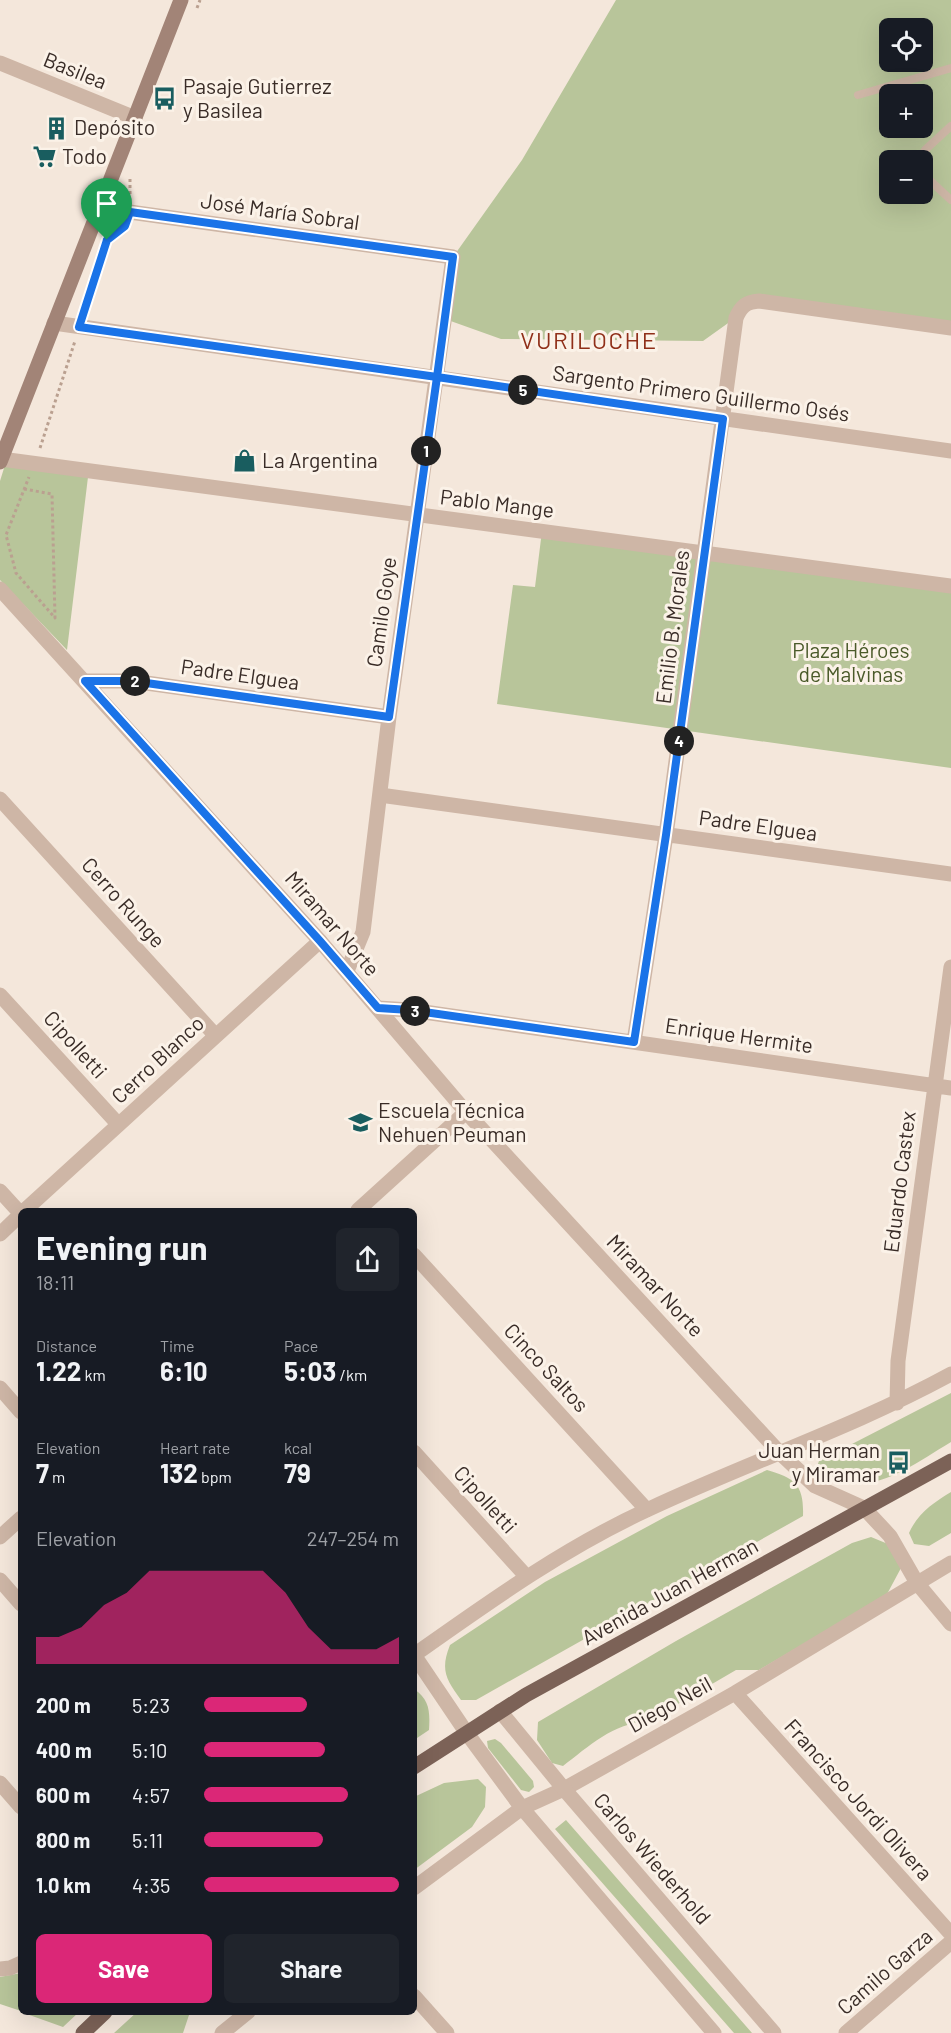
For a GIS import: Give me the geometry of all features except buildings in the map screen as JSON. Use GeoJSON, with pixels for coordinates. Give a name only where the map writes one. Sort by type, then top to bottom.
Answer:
{"type":"FeatureCollection","features":[{"type":"Feature","properties":{"kind":"main road"},"geometry":{"type":"LineString","coordinates":[[0,460],[181,0]]}},
{"type":"Feature","properties":{"kind":"main road","name":"Avenida Juan Herman"},"geometry":{"type":"LineString","coordinates":[[417,1765],[500,1711],[951,1461]]}},
{"type":"Feature","properties":{"kind":"main road"},"geometry":{"type":"LineString","coordinates":[[83,2033],[102,2015]]}},
{"type":"Feature","properties":{"kind":"street","name":"Basilea"},"geometry":{"type":"LineString","coordinates":[[0,63],[135,118]]}},
{"type":"Feature","properties":{"kind":"street","name":"José María Sobral"},"geometry":{"type":"LineString","coordinates":[[100,208],[453,257]]}},
{"type":"Feature","properties":{"kind":"street","name":"Camilo Goye"},"geometry":{"type":"LineString","coordinates":[[347,971],[363,932],[389,717],[453,257]]}},
{"type":"Feature","properties":{"kind":"street","name":"Emilio B. Morales"},"geometry":{"type":"LineString","coordinates":[[634,1042],[666,835],[736,318],[741,307],[749,302],[759,301],[951,328]]}},
{"type":"Feature","properties":{"kind":"street","name":"Sargento Primero Guillermo Osés"},"geometry":{"type":"LineString","coordinates":[[54,323],[951,451]]}},
{"type":"Feature","properties":{"kind":"street","name":"Pablo Mange"},"geometry":{"type":"LineString","coordinates":[[0,460],[951,586]]}},
{"type":"Feature","properties":{"kind":"street","name":"Miramar Norte"},"geometry":{"type":"LineString","coordinates":[[0,589],[347,971],[466,1112],[779,1452],[815,1486],[864,1508]]}},
{"type":"Feature","properties":{"kind":"street","name":"Padre Elguea"},"geometry":{"type":"LineString","coordinates":[[85,681],[132,681],[389,717]]}},
{"type":"Feature","properties":{"kind":"street","name":"Padre Elguea"},"geometry":{"type":"LineString","coordinates":[[380,795],[951,874]]}},
{"type":"Feature","properties":{"kind":"street","name":"Cerro Runge"},"geometry":{"type":"LineString","coordinates":[[0,799],[215,1035]]}},
{"type":"Feature","properties":{"kind":"street","name":"Cerro Blanco"},"geometry":{"type":"LineString","coordinates":[[26,1208],[320,941]]}},
{"type":"Feature","properties":{"kind":"street","name":"Eduardo Castex"},"geometry":{"type":"LineString","coordinates":[[897,1403],[898,1361],[933,1086],[951,967]]}},
{"type":"Feature","properties":{"kind":"street","name":"Cipolletti"},"geometry":{"type":"LineString","coordinates":[[0,995],[118,1124]]}},
{"type":"Feature","properties":{"kind":"street","name":"Enrique Hermite"},"geometry":{"type":"LineString","coordinates":[[378,1008],[410,1010],[951,1088]]}},
{"type":"Feature","properties":{"kind":"street"},"geometry":{"type":"LineString","coordinates":[[366,1208],[466,1112]]}},
{"type":"Feature","properties":{"kind":"street"},"geometry":{"type":"LineString","coordinates":[[0,1191],[18,1211]]}},
{"type":"Feature","properties":{"kind":"street"},"geometry":{"type":"LineString","coordinates":[[0,1234],[18,1217]]}},
{"type":"Feature","properties":{"kind":"street","name":"Cinco Saltos"},"geometry":{"type":"LineString","coordinates":[[417,1258],[647,1510]]}},
{"type":"Feature","properties":{"kind":"street"},"geometry":{"type":"LineString","coordinates":[[417,1653],[526,1576],[647,1510],[897,1403],[951,1374]]}},
{"type":"Feature","properties":{"kind":"street"},"geometry":{"type":"LineString","coordinates":[[0,1388],[18,1409]]}},
{"type":"Feature","properties":{"kind":"street","name":"Cipolletti"},"geometry":{"type":"LineString","coordinates":[[417,1455],[526,1576]]}},
{"type":"Feature","properties":{"kind":"street"},"geometry":{"type":"LineString","coordinates":[[864,1508],[890,1536],[917,1583],[951,1624]]}},
{"type":"Feature","properties":{"kind":"street"},"geometry":{"type":"LineString","coordinates":[[0,1537],[18,1521]]}},
{"type":"Feature","properties":{"kind":"street","name":"Diego Neil"},"geometry":{"type":"LineString","coordinates":[[417,1886],[522,1808],[564,1789],[735,1693],[951,1563]]}},
{"type":"Feature","properties":{"kind":"street"},"geometry":{"type":"LineString","coordinates":[[0,1580],[18,1601]]}},
{"type":"Feature","properties":{"kind":"street"},"geometry":{"type":"LineString","coordinates":[[417,1659],[466,1732],[522,1808],[714,2033]]}},
{"type":"Feature","properties":{"kind":"street","name":"Francisco Jordi Olivera"},"geometry":{"type":"LineString","coordinates":[[735,1693],[951,1934]]}},
{"type":"Feature","properties":{"kind":"street","name":"Carlos Wiederhold"},"geometry":{"type":"LineString","coordinates":[[500,1711],[564,1789],[774,2033]]}},
{"type":"Feature","properties":{"kind":"street"},"geometry":{"type":"LineString","coordinates":[[0,1783],[18,1804]]}},
{"type":"Feature","properties":{"kind":"street","name":"Camilo Garza"},"geometry":{"type":"LineString","coordinates":[[846,2033],[951,1942]]}},
{"type":"Feature","properties":{"kind":"street"},"geometry":{"type":"LineString","coordinates":[[0,1969],[18,1964]]}},
{"type":"Feature","properties":{"kind":"street"},"geometry":{"type":"LineString","coordinates":[[417,1999],[447,2033]]}},
{"type":"Feature","properties":{"kind":"street"},"geometry":{"type":"LineString","coordinates":[[222,2033],[244,2015]]}},
{"type":"Feature","properties":{"kind":"lane"},"geometry":{"type":"LineString","coordinates":[[858,95],[951,68]]}},
{"type":"Feature","properties":{"kind":"lane"},"geometry":{"type":"LineString","coordinates":[[925,150],[951,126]]}},
{"type":"Feature","properties":{"kind":"lane"},"geometry":{"type":"LineString","coordinates":[[933,183],[951,200]]}},
{"type":"Feature","properties":{"kind":"path"},"geometry":{"type":"LineString","coordinates":[[196,11],[200,0]]}},
{"type":"Feature","properties":{"kind":"path"},"geometry":{"type":"LineString","coordinates":[[24,489],[52,494],[55,618],[16,573],[6,536],[24,489],[34,463],[107,240],[125,226],[130,212],[132,206],[130,178]]}},
{"type":"Feature","properties":{"kind":"green space"},"geometry":{"type":"Polygon","coordinates":[[[616,0],[951,0],[951,328],[759,301],[703,341],[501,339],[445,319],[453,257],[522,160],[616,0]]]}},
{"type":"Feature","properties":{"kind":"green space"},"geometry":{"type":"Polygon","coordinates":[[[5,465],[88,477],[67,650],[0,580],[0,481],[5,465]]]}},
{"type":"Feature","properties":{"kind":"green space","name":"Plaza Héroes de Malvinas"},"geometry":{"type":"Polygon","coordinates":[[[542,531],[951,586],[951,768],[497,704],[513,585],[535,587],[542,531]]]}},
{"type":"Feature","properties":{"kind":"green space"},"geometry":{"type":"Polygon","coordinates":[[[951,1393],[951,1442],[918,1462],[886,1478],[869,1483],[852,1484],[815,1472],[819,1461],[951,1393]]]}},
{"type":"Feature","properties":{"kind":"green space"},"geometry":{"type":"Polygon","coordinates":[[[767,1470],[785,1476],[800,1490],[803,1516],[476,1700],[461,1700],[446,1674],[445,1661],[450,1645],[545,1582],[667,1516],[767,1470]]]}},
{"type":"Feature","properties":{"kind":"green space"},"geometry":{"type":"Polygon","coordinates":[[[951,1492],[951,1533],[929,1546],[914,1544],[909,1533],[921,1514],[951,1492]]]}},
{"type":"Feature","properties":{"kind":"green space"},"geometry":{"type":"Polygon","coordinates":[[[871,1537],[888,1544],[901,1568],[886,1596],[759,1670],[736,1670],[647,1722],[623,1726],[602,1737],[563,1766],[552,1763],[537,1740],[538,1722],[676,1641],[852,1543],[871,1537]]]}},
{"type":"Feature","properties":{"kind":"green space"},"geometry":{"type":"Polygon","coordinates":[[[417,1691],[428,1707],[429,1730],[417,1738],[417,1691]]]}},
{"type":"Feature","properties":{"kind":"green space"},"geometry":{"type":"Polygon","coordinates":[[[495,1739],[533,1781],[534,1787],[529,1792],[521,1790],[488,1748],[487,1741],[495,1739]]]}},
{"type":"Feature","properties":{"kind":"green space"},"geometry":{"type":"Polygon","coordinates":[[[478,1779],[486,1787],[485,1807],[472,1827],[417,1868],[417,1796],[444,1783],[478,1779]]]}},
{"type":"Feature","properties":{"kind":"green space"},"geometry":{"type":"Polygon","coordinates":[[[566,1820],[752,2033],[734,2033],[555,1829],[566,1820]]]}},
{"type":"Feature","properties":{"kind":"green space"},"geometry":{"type":"Polygon","coordinates":[[[18,1974],[18,2010],[0,2004],[0,1977],[18,1974]]]}},
{"type":"Feature","properties":{"kind":"green space"},"geometry":{"type":"Polygon","coordinates":[[[29,2015],[76,2015],[63,2027],[29,2015]]]}},
{"type":"Feature","properties":{"kind":"green space"},"geometry":{"type":"Polygon","coordinates":[[[134,2015],[189,2015],[183,2033],[114,2033],[134,2015]]]}},
{"type":"Feature","properties":{"kind":"place","name":"Pasaje Gutierrez y Basilea"},"geometry":{"type":"Point","coordinates":[165,99]}},
{"type":"Feature","properties":{"kind":"place","name":"Depósito"},"geometry":{"type":"Point","coordinates":[56,128]}},
{"type":"Feature","properties":{"kind":"place","name":"Todo"},"geometry":{"type":"Point","coordinates":[44,157]}},
{"type":"Feature","properties":{"kind":"place","name":"La Argentina"},"geometry":{"type":"Point","coordinates":[244,461]}},
{"type":"Feature","properties":{"kind":"place","name":"Escuela Técnica Nehuen Peuman"},"geometry":{"type":"Point","coordinates":[360,1123]}},
{"type":"Feature","properties":{"kind":"place","name":"Juan Herman y Miramar"},"geometry":{"type":"Point","coordinates":[898,1463]}},
{"type":"Feature","properties":{"kind":"district","name":"VURILOCHE"},"geometry":{"type":"Point","coordinates":[589,341]}},
{"type":"Feature","properties":{"kind":"route"},"geometry":{"type":"LineString","coordinates":[[107,240],[79,327],[437,377],[389,717],[132,681],[85,681],[378,1008],[410,1010],[634,1042],[681,731],[723,419],[437,377],[453,257],[130,212],[125,226],[107,240]]}}]}
